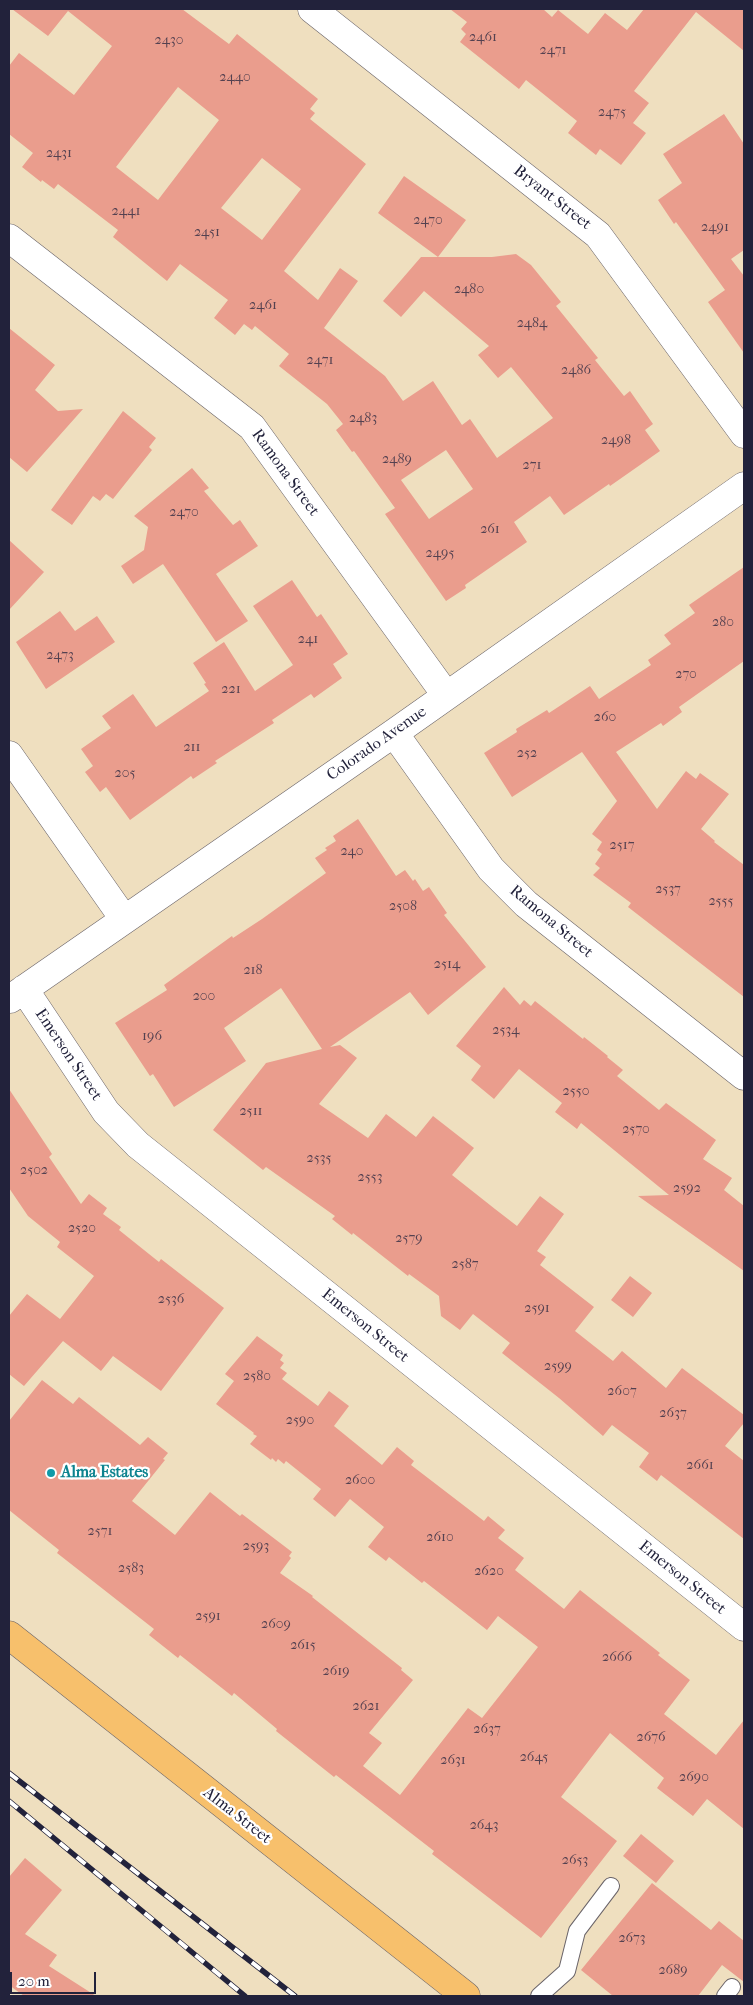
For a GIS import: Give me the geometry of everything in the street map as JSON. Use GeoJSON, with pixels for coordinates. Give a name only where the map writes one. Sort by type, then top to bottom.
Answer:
{"type":"FeatureCollection","features":[{"type":"Feature","properties":{"kind":"main road","name":"Alma Street"},"geometry":{"type":"LineString","coordinates":[[9,1635],[466,1996]]}},
{"type":"Feature","properties":{"kind":"main road"},"geometry":{"type":"LineString","coordinates":[[9,1642],[60,1676]]}},
{"type":"Feature","properties":{"kind":"street","name":"Bryant Street"},"geometry":{"type":"LineString","coordinates":[[312,9],[598,235],[744,434]]}},
{"type":"Feature","properties":{"kind":"street","name":"Ramona Street"},"geometry":{"type":"LineString","coordinates":[[9,238],[252,427],[446,695]]}},
{"type":"Feature","properties":{"kind":"street","name":"Colorado Avenue"},"geometry":{"type":"LineString","coordinates":[[16,995],[394,733],[744,486]]}},
{"type":"Feature","properties":{"kind":"street","name":"Ramona Street"},"geometry":{"type":"LineString","coordinates":[[394,733],[491,869],[526,904],[744,1076]]}},
{"type":"Feature","properties":{"kind":"street"},"geometry":{"type":"LineString","coordinates":[[9,755],[124,919]]}},
{"type":"Feature","properties":{"kind":"street","name":"Emerson Street"},"geometry":{"type":"LineString","coordinates":[[16,995],[106,1112],[138,1145],[744,1628]]}},
{"type":"Feature","properties":{"kind":"lane"},"geometry":{"type":"LineString","coordinates":[[539,1996],[567,1971],[577,1932],[611,1886]]}},
{"type":"Feature","properties":{"kind":"building"},"geometry":{"type":"Polygon","coordinates":[[[12,9],[182,9],[229,44],[237,34],[318,99],[310,109],[315,113],[310,119],[366,164],[284,271],[318,300],[340,268],[358,281],[324,328],[385,376],[403,401],[433,381],[462,425],[470,419],[497,458],[553,418],[511,367],[498,378],[478,355],[489,346],[424,291],[401,317],[383,301],[421,257],[492,257],[516,254],[531,265],[561,302],[556,306],[598,358],[595,360],[624,396],[630,391],[653,424],[645,430],[660,451],[564,515],[550,496],[514,522],[527,542],[465,585],[466,588],[446,601],[385,514],[395,508],[354,451],[352,452],[336,430],[343,424],[327,404],[279,366],[289,354],[255,326],[252,330],[244,324],[235,335],[214,318],[228,300],[180,264],[167,281],[113,237],[118,230],[58,184],[54,189],[42,180],[41,182],[22,167],[33,153],[9,134],[9,66],[19,53],[74,95],[112,46],[68,11],[48,36],[12,9]],[[178,87],[116,167],[158,200],[219,120],[178,87]],[[262,158],[221,208],[262,240],[301,189],[262,158]],[[446,450],[401,480],[429,519],[473,489],[446,450]]]}},
{"type":"Feature","properties":{"kind":"building"},"geometry":{"type":"Polygon","coordinates":[[[450,9],[543,9],[552,17],[558,10],[588,34],[605,13],[627,30],[644,9],[744,9],[744,51],[696,12],[634,91],[649,103],[633,123],[646,133],[621,165],[600,149],[596,155],[568,133],[577,121],[526,80],[519,89],[460,42],[466,34],[461,29],[467,22],[450,9]]]}},
{"type":"Feature","properties":{"kind":"building"},"geometry":{"type":"Polygon","coordinates":[[[724,114],[744,144],[744,250],[731,259],[744,276],[744,353],[708,302],[725,290],[658,200],[682,183],[663,154],[724,114]]]}},
{"type":"Feature","properties":{"kind":"building"},"geometry":{"type":"Polygon","coordinates":[[[404,176],[466,220],[438,257],[378,213],[404,176]]]}},
{"type":"Feature","properties":{"kind":"building"},"geometry":{"type":"Polygon","coordinates":[[[9,328],[55,365],[35,390],[58,411],[83,409],[27,472],[9,457],[9,328]]]}},
{"type":"Feature","properties":{"kind":"building"},"geometry":{"type":"Polygon","coordinates":[[[123,411],[156,438],[149,447],[152,450],[113,499],[106,494],[100,501],[93,496],[72,525],[51,510],[123,411]]]}},
{"type":"Feature","properties":{"kind":"building"},"geometry":{"type":"Polygon","coordinates":[[[192,468],[209,488],[204,491],[233,525],[240,520],[258,546],[216,574],[248,621],[216,642],[163,564],[133,584],[121,566],[144,550],[148,527],[134,516],[192,468]]]}},
{"type":"Feature","properties":{"kind":"building"},"geometry":{"type":"Polygon","coordinates":[[[9,540],[44,572],[9,610],[9,540]]]}},
{"type":"Feature","properties":{"kind":"building"},"geometry":{"type":"Polygon","coordinates":[[[744,567],[744,661],[679,707],[682,712],[663,726],[661,723],[616,752],[657,809],[686,771],[696,779],[700,773],[729,794],[701,829],[714,842],[744,865],[744,997],[628,907],[631,903],[593,875],[600,868],[595,864],[602,854],[597,850],[602,842],[592,834],[617,801],[582,752],[512,797],[484,753],[517,732],[516,729],[547,710],[549,713],[590,686],[599,699],[651,665],[648,660],[671,644],[664,635],[695,613],[689,605],[744,567]]]}},
{"type":"Feature","properties":{"kind":"building"},"geometry":{"type":"Polygon","coordinates":[[[292,580],[317,617],[321,614],[348,654],[333,664],[342,678],[314,698],[311,694],[272,720],[274,723],[215,761],[217,763],[193,779],[191,776],[130,820],[106,787],[100,792],[85,772],[93,766],[81,749],[111,728],[102,716],[133,694],[156,727],[209,691],[193,663],[224,642],[255,691],[293,665],[253,606],[292,580]]]}},
{"type":"Feature","properties":{"kind":"building"},"geometry":{"type":"Polygon","coordinates":[[[60,611],[75,631],[97,616],[115,642],[46,689],[16,642],[60,611]]]}},
{"type":"Feature","properties":{"kind":"building"},"geometry":{"type":"Polygon","coordinates":[[[358,819],[396,876],[405,870],[413,881],[415,879],[423,891],[429,887],[447,913],[444,915],[486,967],[428,1015],[410,992],[330,1047],[340,1045],[357,1058],[319,1104],[368,1138],[386,1114],[416,1137],[433,1116],[474,1148],[452,1175],[517,1226],[540,1196],[564,1214],[537,1251],[546,1257],[540,1265],[594,1307],[575,1331],[613,1361],[622,1351],[666,1388],[682,1368],[744,1415],[744,1423],[725,1446],[744,1461],[744,1539],[661,1475],[657,1481],[639,1467],[649,1453],[612,1425],[603,1436],[502,1353],[510,1343],[473,1314],[460,1330],[441,1316],[439,1296],[409,1274],[408,1276],[353,1233],[352,1235],[332,1219],[335,1216],[266,1167],[263,1170],[213,1130],[266,1063],[322,1049],[281,988],[224,1028],[246,1061],[174,1107],[153,1074],[150,1076],[115,1023],[167,990],[164,985],[232,936],[233,938],[262,919],[326,873],[315,858],[336,841],[333,836],[358,819]]]}},
{"type":"Feature","properties":{"kind":"building"},"geometry":{"type":"Polygon","coordinates":[[[504,987],[520,1005],[524,1000],[531,1006],[535,1001],[608,1056],[623,1070],[617,1076],[659,1110],[666,1103],[716,1140],[703,1159],[732,1178],[724,1190],[744,1206],[744,1271],[638,1196],[669,1195],[581,1123],[577,1129],[555,1112],[562,1103],[519,1069],[494,1099],[471,1080],[481,1066],[456,1046],[504,987]]]}},
{"type":"Feature","properties":{"kind":"building"},"geometry":{"type":"Polygon","coordinates":[[[9,1089],[52,1154],[49,1157],[81,1204],[89,1194],[107,1208],[103,1214],[121,1227],[119,1230],[159,1262],[161,1259],[224,1308],[161,1391],[113,1356],[101,1371],[63,1341],[24,1386],[9,1374],[9,1316],[27,1294],[60,1319],[94,1276],[57,1247],[60,1242],[28,1216],[9,1188],[9,1089]]]}},
{"type":"Feature","properties":{"kind":"building"},"geometry":{"type":"Polygon","coordinates":[[[630,1276],[652,1293],[633,1317],[611,1300],[630,1276]]]}},
{"type":"Feature","properties":{"kind":"building"},"geometry":{"type":"Polygon","coordinates":[[[257,1336],[283,1355],[280,1360],[284,1363],[280,1368],[287,1373],[282,1379],[318,1406],[329,1391],[349,1406],[334,1426],[382,1465],[397,1447],[414,1461],[411,1465],[484,1521],[488,1516],[505,1530],[498,1538],[524,1558],[515,1570],[564,1609],[580,1590],[660,1653],[658,1655],[690,1680],[664,1714],[716,1755],[744,1720],[744,1829],[707,1799],[693,1816],[657,1788],[664,1778],[610,1733],[561,1797],[617,1841],[541,1938],[432,1854],[434,1851],[336,1775],[334,1777],[276,1731],[277,1729],[234,1693],[232,1696],[180,1655],[178,1658],[149,1635],[154,1629],[57,1553],[59,1550],[9,1510],[9,1421],[42,1380],[73,1404],[79,1397],[140,1445],[148,1437],[168,1453],[163,1459],[165,1460],[132,1501],[175,1535],[210,1492],[240,1516],[242,1514],[292,1552],[289,1556],[291,1558],[280,1573],[313,1596],[402,1668],[401,1670],[413,1680],[369,1733],[382,1743],[363,1766],[400,1795],[468,1708],[482,1718],[538,1647],[498,1616],[487,1630],[424,1581],[422,1583],[389,1557],[386,1561],[368,1547],[384,1527],[350,1499],[335,1517],[313,1499],[321,1489],[286,1461],[284,1464],[278,1459],[276,1462],[272,1458],[271,1460],[250,1444],[257,1436],[216,1404],[234,1381],[225,1374],[257,1336]]]}},
{"type":"Feature","properties":{"kind":"building"},"geometry":{"type":"Polygon","coordinates":[[[641,1834],[674,1861],[656,1883],[623,1856],[641,1834]]]}},
{"type":"Feature","properties":{"kind":"building"},"geometry":{"type":"Polygon","coordinates":[[[25,1858],[62,1890],[25,1934],[57,1955],[49,1966],[96,1996],[24,1996],[9,1985],[9,1877],[25,1858]]]}},
{"type":"Feature","properties":{"kind":"building"},"geometry":{"type":"Polygon","coordinates":[[[652,1883],[711,1930],[719,1921],[744,1941],[744,1982],[722,1965],[698,1996],[613,1996],[581,1970],[652,1883]]]}},
{"type":"Feature","properties":{"kind":"railway"},"geometry":{"type":"LineString","coordinates":[[9,1773],[295,1996]]}},
{"type":"Feature","properties":{"kind":"railway"},"geometry":{"type":"LineString","coordinates":[[9,1801],[245,1996]]}},
{"type":"Feature","properties":{"kind":"place","name":"Alma Estates"},"geometry":{"type":"Point","coordinates":[51,1473]}}]}
